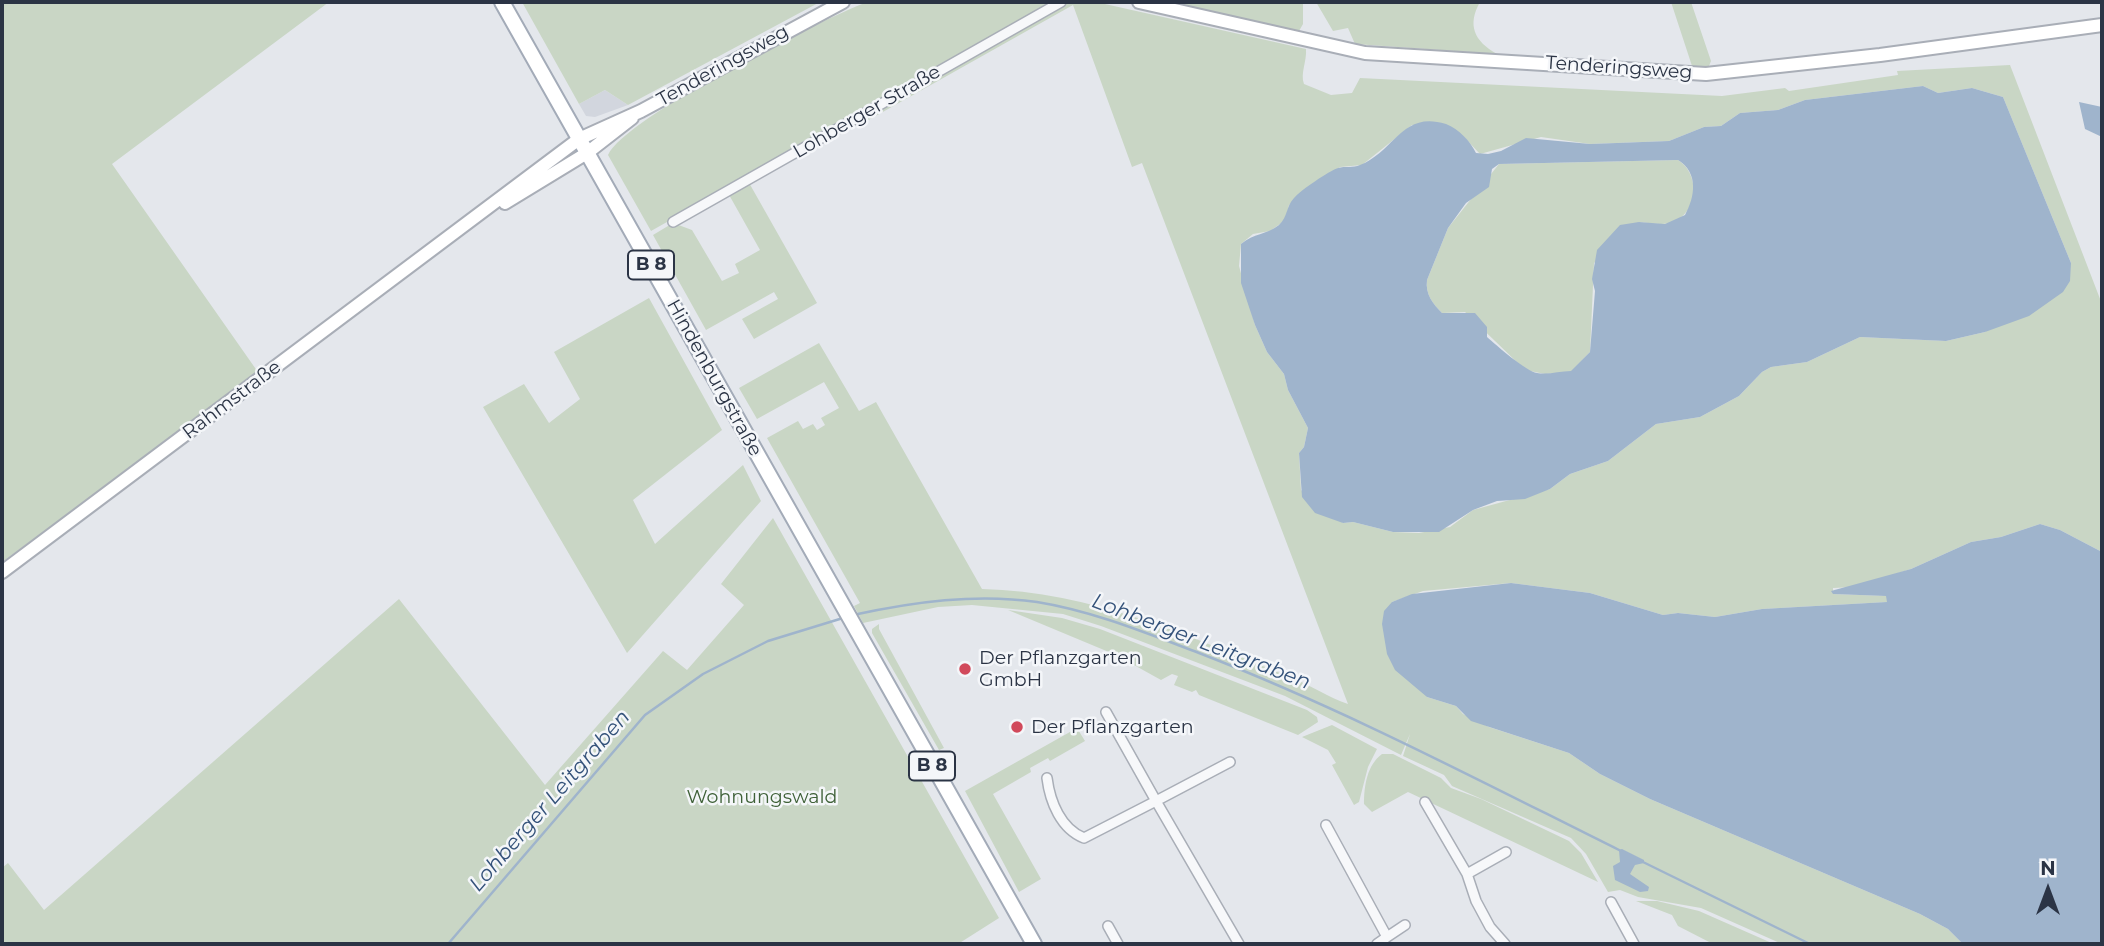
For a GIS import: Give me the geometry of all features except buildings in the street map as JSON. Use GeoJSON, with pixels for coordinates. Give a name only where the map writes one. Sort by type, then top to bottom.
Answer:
{"type":"FeatureCollection","features":[{"type":"Feature","properties":{"kind":"main road","name":"Hindenburgstraße"},"geometry":{"type":"LineString","coordinates":[[502,2],[1034,944]]}},
{"type":"Feature","properties":{"kind":"street","name":"Tenderingsweg"},"geometry":{"type":"LineString","coordinates":[[579,139],[640,111],[843,2]]}},
{"type":"Feature","properties":{"kind":"street","name":"Lohberger Straße"},"geometry":{"type":"LineString","coordinates":[[673,222],[1061,2]]}},
{"type":"Feature","properties":{"kind":"street","name":"Tenderingsweg"},"geometry":{"type":"LineString","coordinates":[[1139,2],[1365,53],[1706,74],[1880,55],[2102,25]]}},
{"type":"Feature","properties":{"kind":"street","name":"Tenderingsweg"},"geometry":{"type":"LineString","coordinates":[[587,153],[640,111]]}},
{"type":"Feature","properties":{"kind":"street","name":"Rahmstraße"},"geometry":{"type":"LineString","coordinates":[[2,572],[579,139]]}},
{"type":"Feature","properties":{"kind":"street","name":"Rahmstraße"},"geometry":{"type":"LineString","coordinates":[[463,228],[587,153]]}},
{"type":"Feature","properties":{"kind":"street"},"geometry":{"type":"LineString","coordinates":[[1106,712],[1239,944]]}},
{"type":"Feature","properties":{"kind":"street"},"geometry":{"type":"LineString","coordinates":[[1047,778],[1050,797],[1071,833],[1084,838],[1230,762]]}},
{"type":"Feature","properties":{"kind":"street"},"geometry":{"type":"LineString","coordinates":[[1425,802],[1467,874],[1481,910],[1505,944]]}},
{"type":"Feature","properties":{"kind":"street"},"geometry":{"type":"LineString","coordinates":[[1326,825],[1387,937]]}},
{"type":"Feature","properties":{"kind":"street"},"geometry":{"type":"LineString","coordinates":[[1467,874],[1506,852]]}},
{"type":"Feature","properties":{"kind":"street"},"geometry":{"type":"LineString","coordinates":[[1611,902],[1630,943]]}},
{"type":"Feature","properties":{"kind":"street"},"geometry":{"type":"LineString","coordinates":[[1377,944],[1405,925]]}},
{"type":"Feature","properties":{"kind":"street"},"geometry":{"type":"LineString","coordinates":[[1108,926],[1118,944]]}},
{"type":"Feature","properties":{"kind":"shaded area"},"geometry":{"type":"Polygon","coordinates":[[[605,90],[628,105],[595,117],[586,116],[579,104],[605,90]]]}},
{"type":"Feature","properties":{"kind":"green space"},"geometry":{"type":"Polygon","coordinates":[[[2,2],[329,2],[112,164],[260,375],[2,562],[2,2]]]}},
{"type":"Feature","properties":{"kind":"green space"},"geometry":{"type":"Polygon","coordinates":[[[522,2],[820,2],[628,105],[605,90],[579,104],[522,2]]]}},
{"type":"Feature","properties":{"kind":"green space"},"geometry":{"type":"Polygon","coordinates":[[[867,2],[1057,2],[651,231],[608,155],[622,138],[685,95],[727,71],[809,28],[867,2]]]}},
{"type":"Feature","properties":{"kind":"green space"},"geometry":{"type":"Polygon","coordinates":[[[1066,2],[1096,2],[1306,49],[1304,84],[1331,95],[1352,93],[1360,78],[1722,96],[1785,88],[1789,91],[1898,75],[1897,71],[2010,65],[2102,304],[2102,552],[2060,530],[2040,524],[2001,537],[1971,542],[1911,569],[1854,587],[1833,588],[1833,594],[1887,596],[1888,602],[1762,609],[1715,617],[1678,613],[1663,615],[1590,593],[1511,583],[1423,591],[1392,602],[1427,697],[1456,706],[1463,714],[1489,727],[1569,753],[1600,774],[1650,799],[1920,914],[1948,929],[1963,944],[1782,944],[1701,908],[1638,897],[1620,890],[1608,892],[1586,854],[1571,838],[1452,786],[1444,775],[1403,756],[1410,734],[1401,755],[1285,696],[1063,614],[972,605],[938,607],[863,623],[854,606],[860,603],[767,438],[798,421],[803,429],[813,424],[817,430],[825,425],[821,418],[839,408],[824,382],[757,419],[739,388],[819,343],[859,411],[876,402],[982,589],[1062,598],[1140,619],[1290,677],[1348,704],[1142,163],[1132,167],[1073,5],[865,122],[863,116],[1066,2]],[[1923,86],[1805,100],[1778,110],[1740,113],[1721,126],[1704,127],[1669,141],[1590,144],[1541,137],[1480,154],[1464,137],[1412,125],[1362,165],[1340,167],[1289,205],[1286,218],[1280,224],[1270,231],[1253,234],[1241,244],[1239,266],[1255,325],[1267,352],[1284,374],[1288,390],[1308,428],[1304,447],[1299,453],[1301,490],[1343,523],[1353,522],[1393,532],[1419,533],[1450,527],[1473,510],[1550,489],[1570,474],[1608,461],[1656,424],[1700,417],[1739,396],[1762,372],[1771,367],[1807,362],[1860,337],[1946,341],[1985,332],[2071,263],[2003,97],[1972,88],[1938,93],[1923,86]]]}},
{"type":"Feature","properties":{"kind":"green space"},"geometry":{"type":"Polygon","coordinates":[[[1169,2],[1303,2],[1303,24],[1299,31],[1169,2]]]}},
{"type":"Feature","properties":{"kind":"green space"},"geometry":{"type":"Polygon","coordinates":[[[1316,2],[1480,2],[1474,18],[1475,32],[1483,44],[1497,54],[1355,44],[1348,28],[1333,31],[1316,2]]]}},
{"type":"Feature","properties":{"kind":"green space"},"geometry":{"type":"Polygon","coordinates":[[[1671,2],[1691,2],[1711,61],[1709,66],[1692,66],[1671,2]]]}},
{"type":"Feature","properties":{"kind":"green space"},"geometry":{"type":"Polygon","coordinates":[[[1678,160],[1690,173],[1693,182],[1693,199],[1689,207],[1684,215],[1673,222],[1639,222],[1594,263],[1590,352],[1571,372],[1545,374],[1525,370],[1465,312],[1442,313],[1430,298],[1427,280],[1448,228],[1499,164],[1678,160]]]}},
{"type":"Feature","properties":{"kind":"green space"},"geometry":{"type":"Polygon","coordinates":[[[748,181],[817,303],[754,339],[742,319],[778,299],[774,292],[706,330],[653,235],[673,223],[692,230],[722,281],[739,273],[735,264],[760,250],[728,193],[748,181]]]}},
{"type":"Feature","properties":{"kind":"green space"},"geometry":{"type":"Polygon","coordinates":[[[649,298],[722,430],[633,500],[655,544],[743,465],[761,501],[627,653],[483,407],[524,384],[549,423],[580,399],[554,352],[649,298]]]}},
{"type":"Feature","properties":{"kind":"green space","name":"Wohnungswald"},"geometry":{"type":"Polygon","coordinates":[[[773,518],[999,918],[958,944],[2,944],[2,868],[8,863],[44,910],[399,599],[545,785],[663,651],[687,670],[744,605],[721,584],[773,518]]]}},
{"type":"Feature","properties":{"kind":"green space"},"geometry":{"type":"Polygon","coordinates":[[[1008,610],[1062,618],[1100,629],[1307,710],[1317,717],[1318,722],[1298,735],[1199,695],[1196,690],[1192,692],[1174,685],[1178,676],[1172,674],[1161,680],[1116,655],[1008,610]]]}},
{"type":"Feature","properties":{"kind":"green space"},"geometry":{"type":"Polygon","coordinates":[[[879,624],[879,629],[944,748],[939,750],[872,633],[872,629],[879,624]]]}},
{"type":"Feature","properties":{"kind":"green space"},"geometry":{"type":"Polygon","coordinates":[[[1332,725],[1377,749],[1368,767],[1359,802],[1354,805],[1332,765],[1336,763],[1328,750],[1302,737],[1332,725]]]}},
{"type":"Feature","properties":{"kind":"green space"},"geometry":{"type":"Polygon","coordinates":[[[1077,728],[1085,741],[1050,761],[1048,758],[1030,768],[1031,772],[993,794],[1041,879],[1019,892],[965,791],[1077,728]]]}},
{"type":"Feature","properties":{"kind":"green space"},"geometry":{"type":"Polygon","coordinates":[[[1382,754],[1393,754],[1441,778],[1451,788],[1481,799],[1569,841],[1581,853],[1598,882],[1408,792],[1372,812],[1364,804],[1366,783],[1373,764],[1382,754]]]}},
{"type":"Feature","properties":{"kind":"green space"},"geometry":{"type":"Polygon","coordinates":[[[1636,901],[1657,901],[1699,911],[1774,944],[1713,944],[1678,926],[1672,915],[1636,901]]]}},
{"type":"Feature","properties":{"kind":"water"},"geometry":{"type":"Polygon","coordinates":[[[1923,86],[1938,93],[1972,88],[2003,97],[2071,263],[2070,281],[2063,292],[2029,316],[1985,332],[1946,341],[1860,337],[1807,362],[1771,367],[1762,372],[1739,396],[1700,417],[1656,424],[1608,461],[1570,474],[1550,489],[1525,499],[1497,501],[1473,510],[1439,532],[1393,532],[1353,522],[1343,523],[1315,513],[1302,497],[1299,453],[1304,447],[1308,428],[1288,390],[1284,374],[1267,352],[1241,283],[1241,244],[1279,225],[1291,201],[1298,195],[1334,170],[1357,166],[1372,159],[1409,127],[1419,123],[1431,121],[1446,124],[1464,136],[1476,153],[1488,154],[1501,151],[1526,138],[1590,144],[1669,141],[1704,127],[1721,126],[1740,113],[1778,110],[1805,100],[1923,86]],[[1678,160],[1499,164],[1492,169],[1489,187],[1466,203],[1448,228],[1427,280],[1430,298],[1442,313],[1475,313],[1487,327],[1487,337],[1526,368],[1545,374],[1571,371],[1590,352],[1595,291],[1592,279],[1597,250],[1620,225],[1639,222],[1665,224],[1685,215],[1693,186],[1685,165],[1678,160]]]}},
{"type":"Feature","properties":{"kind":"water"},"geometry":{"type":"Polygon","coordinates":[[[2079,102],[2102,107],[2102,137],[2085,129],[2079,102]]]}},
{"type":"Feature","properties":{"kind":"water"},"geometry":{"type":"Polygon","coordinates":[[[2040,524],[2060,530],[2102,552],[2102,944],[1963,944],[1948,929],[1920,914],[1650,799],[1600,774],[1569,753],[1471,721],[1456,706],[1427,697],[1395,670],[1387,654],[1382,624],[1384,611],[1392,602],[1412,594],[1511,583],[1590,593],[1663,615],[1678,613],[1715,617],[1762,609],[1887,602],[1886,596],[1833,594],[1831,591],[1911,569],[1971,542],[2001,537],[2040,524]]]}},
{"type":"Feature","properties":{"kind":"water"},"geometry":{"type":"Polygon","coordinates":[[[1619,850],[1644,860],[1644,863],[1635,865],[1630,874],[1649,887],[1648,891],[1640,892],[1615,880],[1613,866],[1620,862],[1619,850]]]}},
{"type":"Feature","properties":{"kind":"waterway","name":"Lohberger Leitgraben"},"geometry":{"type":"LineString","coordinates":[[853,615],[922,603],[991,598],[1037,602],[1099,617],[1199,653],[1307,698],[1621,851]]}},
{"type":"Feature","properties":{"kind":"waterway","name":"Lohberger Leitgraben"},"geometry":{"type":"LineString","coordinates":[[448,944],[645,715],[703,674],[768,641],[843,618]]}},
{"type":"Feature","properties":{"kind":"waterway","name":"Lohberger Leitgraben"},"geometry":{"type":"LineString","coordinates":[[1643,862],[1810,944]]}},
{"type":"Feature","properties":{"kind":"place","name":"Der Pflanzgarten GmbH"},"geometry":{"type":"Point","coordinates":[965,669]}},
{"type":"Feature","properties":{"kind":"place","name":"Der Pflanzgarten"},"geometry":{"type":"Point","coordinates":[1017,727]}}]}
